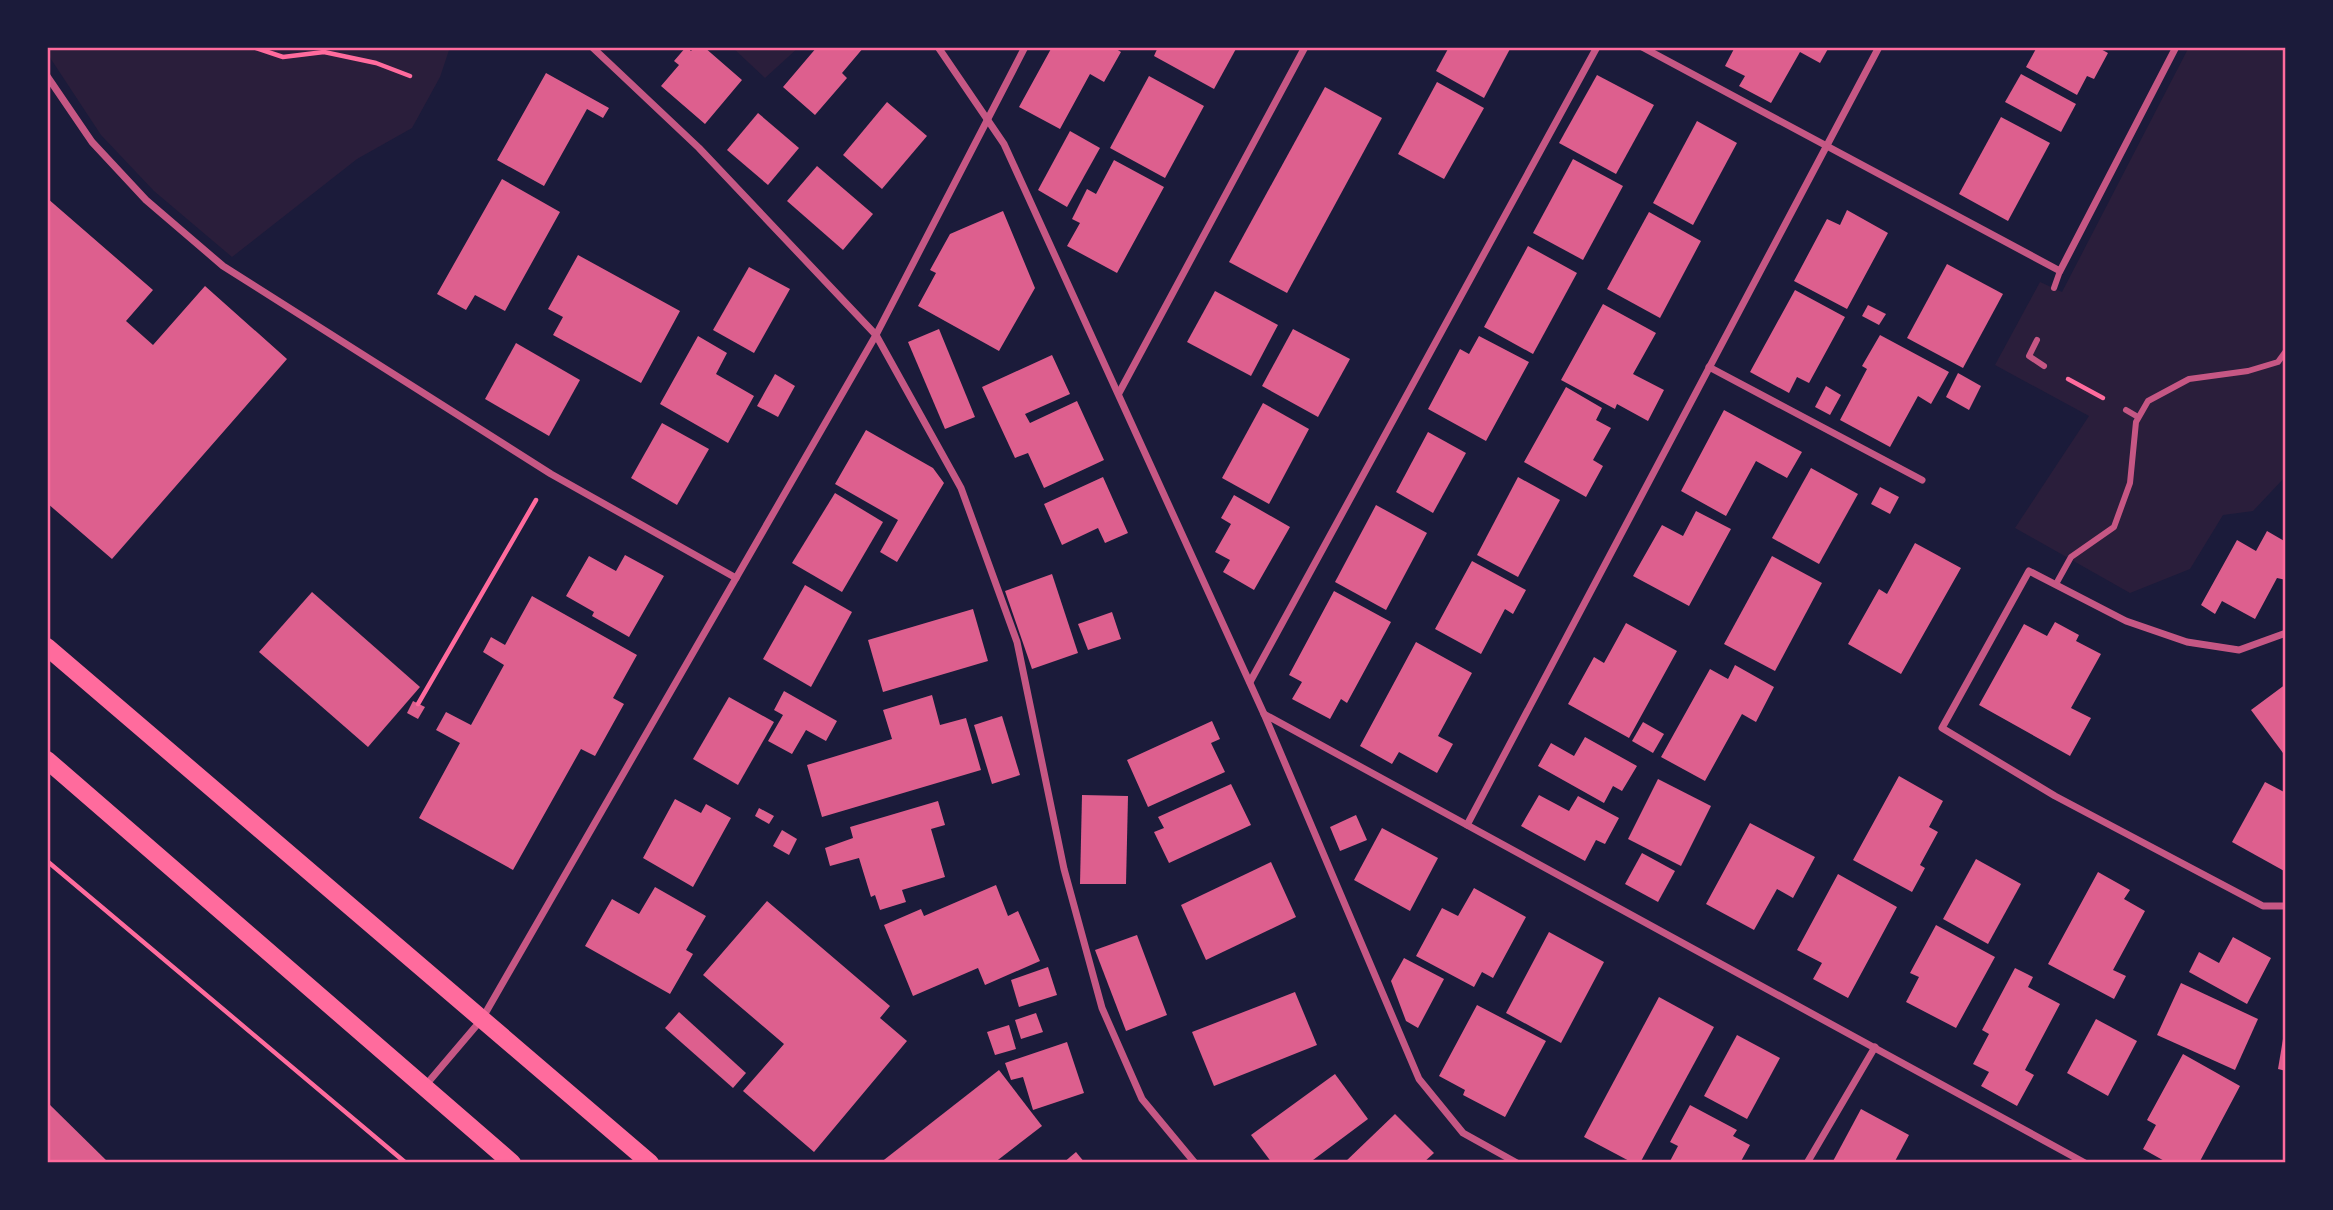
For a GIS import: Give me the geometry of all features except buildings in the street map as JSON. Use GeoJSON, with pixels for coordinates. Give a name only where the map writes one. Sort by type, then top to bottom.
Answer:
{"type":"FeatureCollection","features":[{"type":"Feature","properties":{"kind":"main road"},"geometry":{"type":"LineString","coordinates":[[47,647],[650,1163]]}},
{"type":"Feature","properties":{"kind":"main road"},"geometry":{"type":"LineString","coordinates":[[47,761],[512,1163]]}},
{"type":"Feature","properties":{"kind":"street"},"geometry":{"type":"LineString","coordinates":[[592,47],[699,148],[876,335],[961,488],[1017,642],[1064,869],[1102,1008],[1142,1099],[1195,1163]]}},
{"type":"Feature","properties":{"kind":"street"},"geometry":{"type":"LineString","coordinates":[[938,47],[1004,144],[1250,682],[1419,1079],[1463,1133],[1517,1163]]}},
{"type":"Feature","properties":{"kind":"street"},"geometry":{"type":"LineString","coordinates":[[425,1086],[482,1019],[876,335],[1025,47]]}},
{"type":"Feature","properties":{"kind":"street"},"geometry":{"type":"LineString","coordinates":[[1119,393],[1304,47]]}},
{"type":"Feature","properties":{"kind":"street"},"geometry":{"type":"LineString","coordinates":[[1250,682],[1597,47]]}},
{"type":"Feature","properties":{"kind":"street"},"geometry":{"type":"LineString","coordinates":[[1642,47],[2060,271]]}},
{"type":"Feature","properties":{"kind":"street"},"geometry":{"type":"LineString","coordinates":[[1467,825],[1879,47]]}},
{"type":"Feature","properties":{"kind":"street"},"geometry":{"type":"LineString","coordinates":[[2054,288],[2060,271],[2176,47]]}},
{"type":"Feature","properties":{"kind":"street"},"geometry":{"type":"LineString","coordinates":[[47,76],[92,142],[146,200],[223,266],[551,474],[736,578]]}},
{"type":"Feature","properties":{"kind":"street"},"geometry":{"type":"LineString","coordinates":[[2037,340],[2029,356],[2044,366]]}},
{"type":"Feature","properties":{"kind":"street"},"geometry":{"type":"LineString","coordinates":[[2056,584],[2071,557],[2114,527],[2130,483],[2138,417],[2148,401],[2189,379],[2248,371],[2278,362],[2286,351]]}},
{"type":"Feature","properties":{"kind":"street"},"geometry":{"type":"LineString","coordinates":[[1709,367],[1922,480]]}},
{"type":"Feature","properties":{"kind":"street"},"geometry":{"type":"LineString","coordinates":[[2126,410],[2138,417]]}},
{"type":"Feature","properties":{"kind":"street"},"geometry":{"type":"LineString","coordinates":[[2286,634],[2239,650],[2186,642],[2126,621],[2029,571],[1942,728],[2055,796],[2263,905],[2286,906]]}},
{"type":"Feature","properties":{"kind":"street"},"geometry":{"type":"LineString","coordinates":[[1264,714],[2085,1163]]}},
{"type":"Feature","properties":{"kind":"street"},"geometry":{"type":"LineString","coordinates":[[1807,1163],[1875,1047]]}},
{"type":"Feature","properties":{"kind":"path"},"geometry":{"type":"LineString","coordinates":[[253,47],[288,56],[324,52],[376,63],[410,76]]}},
{"type":"Feature","properties":{"kind":"path"},"geometry":{"type":"LineString","coordinates":[[288,47],[288,56]]}},
{"type":"Feature","properties":{"kind":"path"},"geometry":{"type":"LineString","coordinates":[[2044,366],[2126,410]]}},
{"type":"Feature","properties":{"kind":"path"},"geometry":{"type":"LineString","coordinates":[[418,704],[551,474]]}},
{"type":"Feature","properties":{"kind":"path"},"geometry":{"type":"LineString","coordinates":[[47,861],[406,1163]]}},
{"type":"Feature","properties":{"kind":"shaded area"},"geometry":{"type":"Polygon","coordinates":[[[51,47],[450,47],[440,77],[412,128],[357,159],[232,257],[154,191],[101,135],[47,53],[51,47]]]}},
{"type":"Feature","properties":{"kind":"shaded area"},"geometry":{"type":"Polygon","coordinates":[[[732,47],[799,47],[765,78],[732,47]]]}},
{"type":"Feature","properties":{"kind":"shaded area"},"geometry":{"type":"Polygon","coordinates":[[[2189,47],[2286,47],[2286,476],[2253,511],[2223,515],[2190,569],[2130,593],[2015,528],[2089,416],[1995,365],[2040,282],[2062,292],[2189,47]]]}}]}
